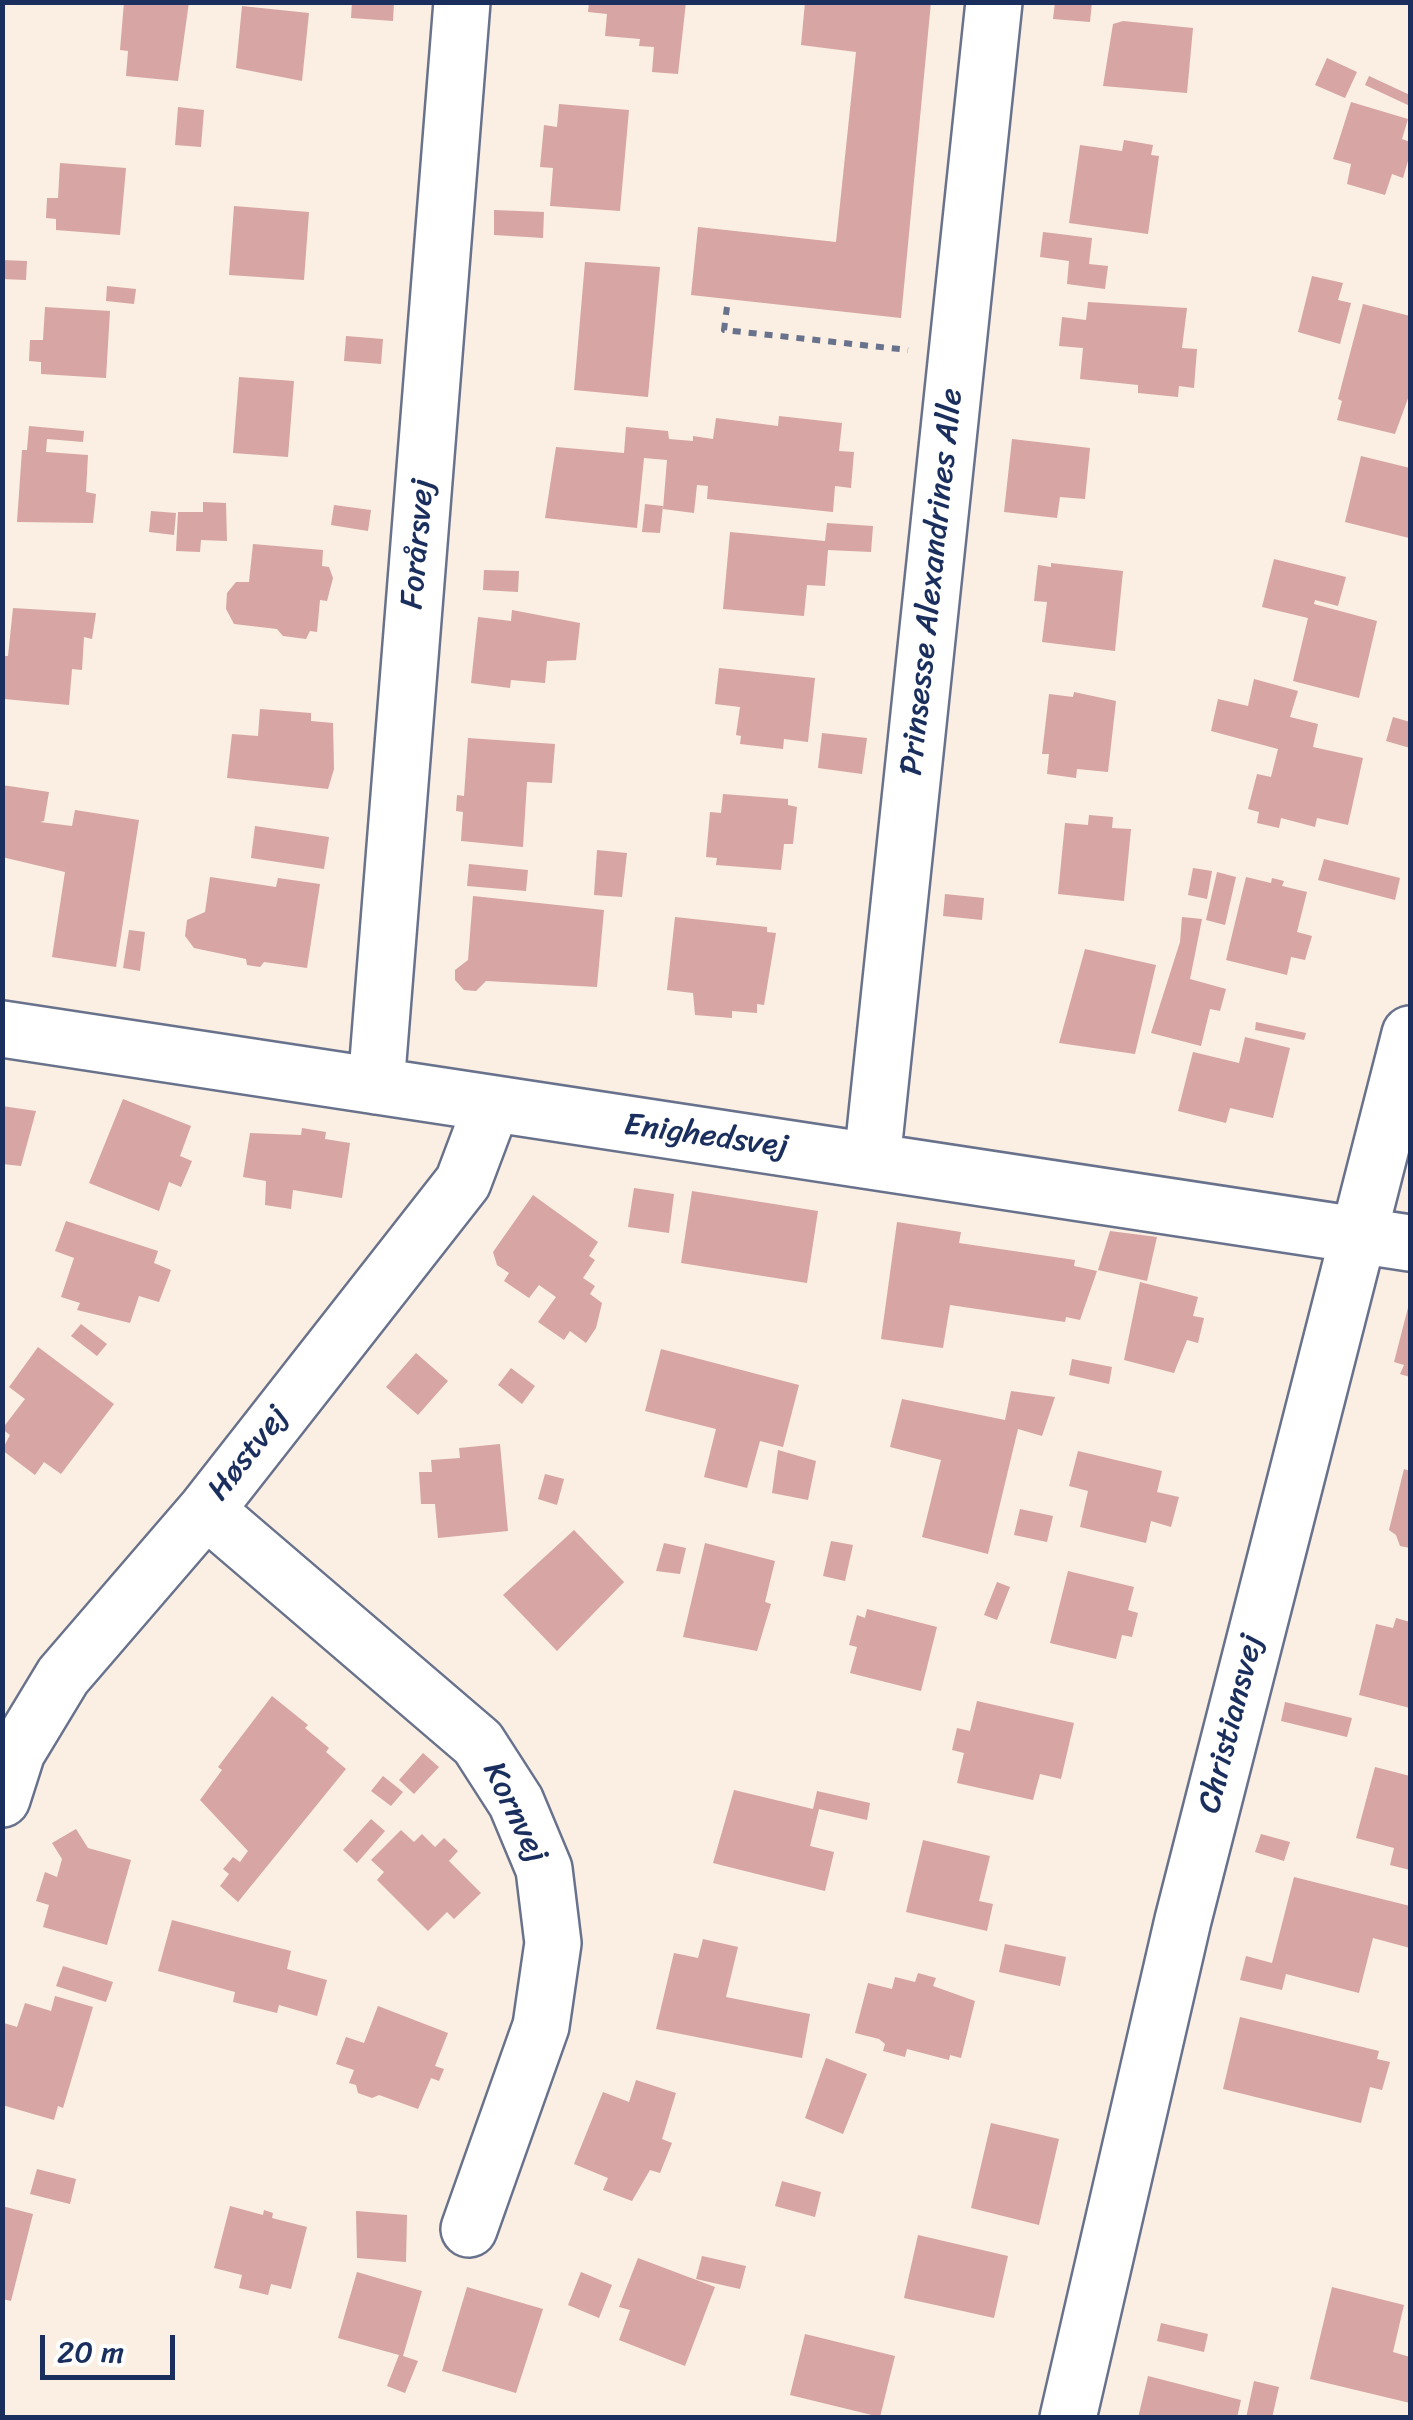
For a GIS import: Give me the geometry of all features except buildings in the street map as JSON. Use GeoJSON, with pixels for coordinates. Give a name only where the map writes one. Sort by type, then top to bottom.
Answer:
{"type":"FeatureCollection","features":[{"type":"Feature","properties":{"kind":"street","name":"Forårsvej"},"geometry":{"type":"LineString","coordinates":[[376,1086],[462,2]]}},
{"type":"Feature","properties":{"kind":"street","name":"Prinsesse Alexandrines Alle"},"geometry":{"type":"LineString","coordinates":[[872,1161],[994,2]]}},
{"type":"Feature","properties":{"kind":"street","name":"Enighedsvej"},"geometry":{"type":"LineString","coordinates":[[2,1029],[1386,1239]]}},
{"type":"Feature","properties":{"kind":"street","name":"Christiansvej"},"geometry":{"type":"LineString","coordinates":[[1068,2418],[1183,1920],[1330,1333],[1386,1239],[1410,1034]]}},
{"type":"Feature","properties":{"kind":"street","name":"Høstvej"},"geometry":{"type":"LineString","coordinates":[[2,1800],[17,1752],[62,1676],[206,1510],[463,1182],[492,1106]]}},
{"type":"Feature","properties":{"kind":"street","name":"Kornvej"},"geometry":{"type":"LineString","coordinates":[[206,1510],[478,1743],[516,1802],[544,1869],[553,1943],[541,2026],[469,2229]]}},
{"type":"Feature","properties":{"kind":"path"},"geometry":{"type":"LineString","coordinates":[[727,307],[724,330],[957,355]]}}]}
